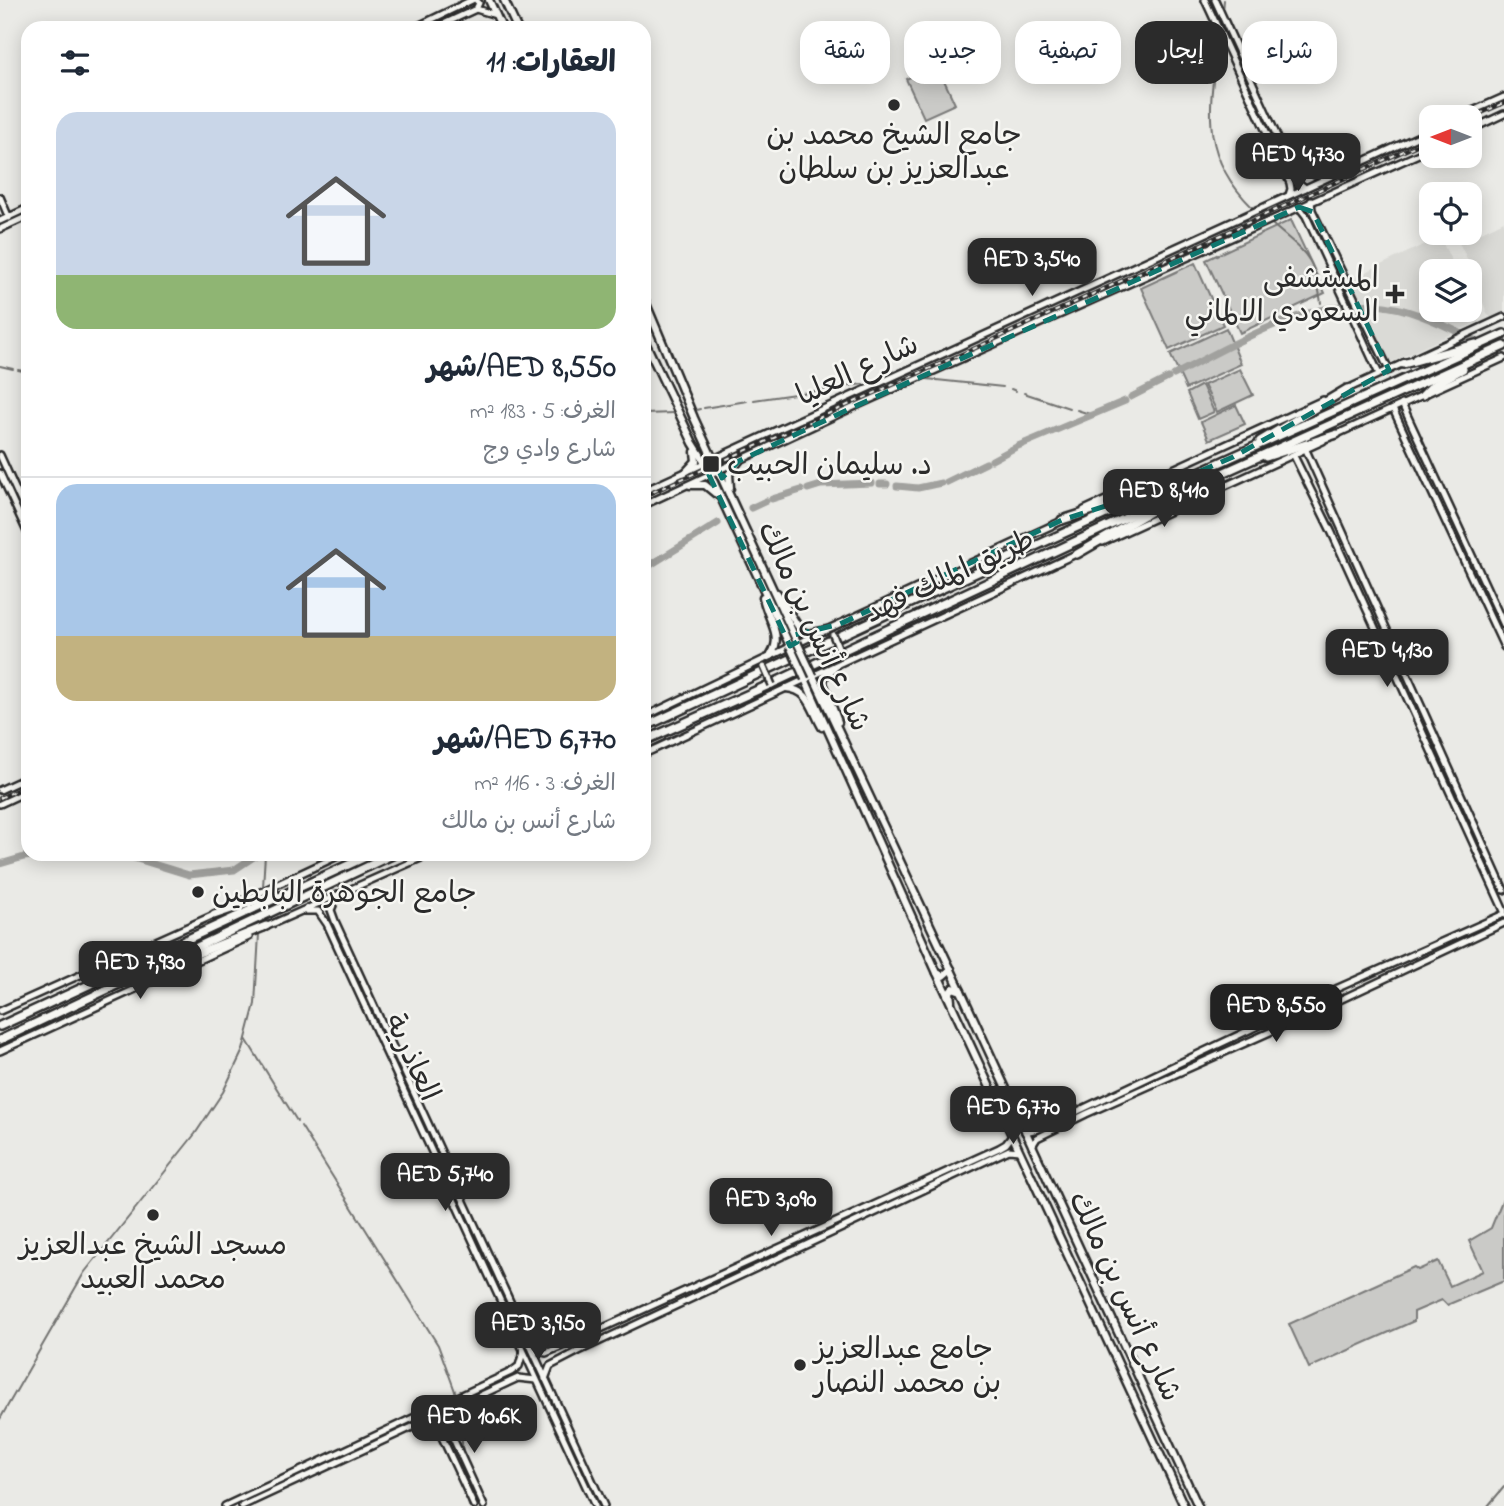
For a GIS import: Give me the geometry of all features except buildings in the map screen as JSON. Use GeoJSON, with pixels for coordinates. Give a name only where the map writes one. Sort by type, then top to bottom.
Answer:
{"type":"FeatureCollection","features":[{"type":"Feature","properties":{"kind":"highway"},"geometry":{"type":"LineString","coordinates":[[1403,364],[1500,336]]}},
{"type":"Feature","properties":{"kind":"highway","name":"طريق الملك فهد"},"geometry":{"type":"LineString","coordinates":[[651,724],[1159,489],[1500,336]]}},
{"type":"Feature","properties":{"kind":"highway"},"geometry":{"type":"LineString","coordinates":[[1423,395],[1432,386],[1504,346]]}},
{"type":"Feature","properties":{"kind":"highway","name":"طريق الملك فهد"},"geometry":{"type":"LineString","coordinates":[[651,738],[801,670],[1012,569],[1504,346]]}},
{"type":"Feature","properties":{"kind":"highway"},"geometry":{"type":"LineString","coordinates":[[1233,457],[1347,389]]}},
{"type":"Feature","properties":{"kind":"highway"},"geometry":{"type":"LineString","coordinates":[[1236,467],[1337,434]]}},
{"type":"Feature","properties":{"kind":"highway"},"geometry":{"type":"LineString","coordinates":[[1062,520],[1159,489]]}},
{"type":"Feature","properties":{"kind":"highway"},"geometry":{"type":"LineString","coordinates":[[1077,554],[1185,490]]}},
{"type":"Feature","properties":{"kind":"highway"},"geometry":{"type":"LineString","coordinates":[[0,1026],[357,861]]}},
{"type":"Feature","properties":{"kind":"highway"},"geometry":{"type":"LineString","coordinates":[[0,1040],[379,861]]}},
{"type":"Feature","properties":{"kind":"highway"},"geometry":{"type":"LineString","coordinates":[[214,915],[303,886]]}},
{"type":"Feature","properties":{"kind":"highway"},"geometry":{"type":"LineString","coordinates":[[139,975],[266,926]]}},
{"type":"Feature","properties":{"kind":"main road"},"geometry":{"type":"LineString","coordinates":[[489,0],[499,21]]}},
{"type":"Feature","properties":{"kind":"main road"},"geometry":{"type":"LineString","coordinates":[[507,2],[514,21]]}},
{"type":"Feature","properties":{"kind":"main road","name":"شارع أنس بن مالك"},"geometry":{"type":"LineString","coordinates":[[651,315],[730,497],[1198,1506]]}},
{"type":"Feature","properties":{"kind":"main road"},"geometry":{"type":"LineString","coordinates":[[651,355],[762,588],[765,608],[777,638],[777,645],[771,655]]}},
{"type":"Feature","properties":{"kind":"main road"},"geometry":{"type":"LineString","coordinates":[[685,473],[696,461],[693,443]]}},
{"type":"Feature","properties":{"kind":"main road"},"geometry":{"type":"LineString","coordinates":[[730,497],[729,474],[739,461]]}},
{"type":"Feature","properties":{"kind":"main road"},"geometry":{"type":"LineString","coordinates":[[690,485],[705,485],[720,498]]}},
{"type":"Feature","properties":{"kind":"main road"},"geometry":{"type":"LineString","coordinates":[[771,584],[785,602],[801,631],[808,634],[826,630]]}},
{"type":"Feature","properties":{"kind":"main road","name":"شارع أنس بن مالك"},"geometry":{"type":"LineString","coordinates":[[762,588],[1184,1506]]}},
{"type":"Feature","properties":{"kind":"main road"},"geometry":{"type":"LineString","coordinates":[[836,666],[824,677],[823,683],[842,737]]}},
{"type":"Feature","properties":{"kind":"main road"},"geometry":{"type":"LineString","coordinates":[[786,688],[798,689],[804,694],[831,741]]}},
{"type":"Feature","properties":{"kind":"main road"},"geometry":{"type":"LineString","coordinates":[[937,973],[943,976],[951,969]]}},
{"type":"Feature","properties":{"kind":"main road"},"geometry":{"type":"LineString","coordinates":[[951,1001],[950,992],[953,988],[961,991]]}},
{"type":"Feature","properties":{"kind":"main road"},"geometry":{"type":"LineString","coordinates":[[1102,1329],[1109,1330],[1114,1323]]}},
{"type":"Feature","properties":{"kind":"main road"},"geometry":{"type":"LineString","coordinates":[[1116,1360],[1120,1353],[1128,1355]]}},
{"type":"Feature","properties":{"kind":"street"},"geometry":{"type":"LineString","coordinates":[[429,21],[473,0],[479,3],[476,9],[450,21]]}},
{"type":"Feature","properties":{"kind":"street"},"geometry":{"type":"LineString","coordinates":[[1205,0],[1288,179],[1292,189],[1289,195]]}},
{"type":"Feature","properties":{"kind":"street"},"geometry":{"type":"LineString","coordinates":[[1215,0],[1291,167],[1299,183],[1305,188]]}},
{"type":"Feature","properties":{"kind":"street"},"geometry":{"type":"LineString","coordinates":[[476,9],[496,15]]}},
{"type":"Feature","properties":{"kind":"street"},"geometry":{"type":"LineString","coordinates":[[1482,106],[1504,96]]}},
{"type":"Feature","properties":{"kind":"street"},"geometry":{"type":"LineString","coordinates":[[1482,124],[1504,114]]}},
{"type":"Feature","properties":{"kind":"street","name":"شارع العليا"},"geometry":{"type":"LineString","coordinates":[[651,488],[1419,136]]}},
{"type":"Feature","properties":{"kind":"street","name":"شارع العليا"},"geometry":{"type":"LineString","coordinates":[[651,502],[1419,154]]}},
{"type":"Feature","properties":{"kind":"street"},"geometry":{"type":"LineString","coordinates":[[1284,170],[1291,167]]}},
{"type":"Feature","properties":{"kind":"street"},"geometry":{"type":"LineString","coordinates":[[1288,179],[1293,181],[1296,176]]}},
{"type":"Feature","properties":{"kind":"street"},"geometry":{"type":"LineString","coordinates":[[0,197],[6,227]]}},
{"type":"Feature","properties":{"kind":"street"},"geometry":{"type":"LineString","coordinates":[[1311,201],[1313,212],[1389,370]]}},
{"type":"Feature","properties":{"kind":"street"},"geometry":{"type":"LineString","coordinates":[[1299,207],[1306,216],[1379,374]]}},
{"type":"Feature","properties":{"kind":"street"},"geometry":{"type":"LineString","coordinates":[[3,215],[21,210]]}},
{"type":"Feature","properties":{"kind":"street"},"geometry":{"type":"LineString","coordinates":[[1306,216],[1313,212]]}},
{"type":"Feature","properties":{"kind":"street"},"geometry":{"type":"LineString","coordinates":[[651,714],[797,642],[1504,317]]}},
{"type":"Feature","properties":{"kind":"street"},"geometry":{"type":"LineString","coordinates":[[651,751],[1504,358]]}},
{"type":"Feature","properties":{"kind":"street"},"geometry":{"type":"LineString","coordinates":[[1402,404],[1504,625]]}},
{"type":"Feature","properties":{"kind":"street"},"geometry":{"type":"LineString","coordinates":[[1393,409],[1504,647]]}},
{"type":"Feature","properties":{"kind":"street"},"geometry":{"type":"LineString","coordinates":[[1306,450],[1504,890]]}},
{"type":"Feature","properties":{"kind":"street"},"geometry":{"type":"LineString","coordinates":[[0,455],[21,502]]}},
{"type":"Feature","properties":{"kind":"street"},"geometry":{"type":"LineString","coordinates":[[1032,1146],[1044,1131],[1338,988],[1504,913],[1294,456]]}},
{"type":"Feature","properties":{"kind":"street"},"geometry":{"type":"LineString","coordinates":[[0,473],[21,519]]}},
{"type":"Feature","properties":{"kind":"street"},"geometry":{"type":"LineString","coordinates":[[1372,623],[1381,618]]}},
{"type":"Feature","properties":{"kind":"street"},"geometry":{"type":"LineString","coordinates":[[840,624],[833,635],[841,654],[846,658],[855,657]]}},
{"type":"Feature","properties":{"kind":"street"},"geometry":{"type":"LineString","coordinates":[[756,664],[764,667],[772,685],[769,696]]}},
{"type":"Feature","properties":{"kind":"street"},"geometry":{"type":"LineString","coordinates":[[1437,767],[1446,763]]}},
{"type":"Feature","properties":{"kind":"street"},"geometry":{"type":"LineString","coordinates":[[0,790],[21,780]]}},
{"type":"Feature","properties":{"kind":"street"},"geometry":{"type":"LineString","coordinates":[[0,804],[21,794]]}},
{"type":"Feature","properties":{"kind":"street"},"geometry":{"type":"LineString","coordinates":[[0,1011],[214,915],[238,901],[327,861]]}},
{"type":"Feature","properties":{"kind":"street"},"geometry":{"type":"LineString","coordinates":[[0,1051],[266,926],[414,861]]}},
{"type":"Feature","properties":{"kind":"street","name":"العاذرية"},"geometry":{"type":"LineString","coordinates":[[337,896],[331,910],[335,921],[604,1506]]}},
{"type":"Feature","properties":{"kind":"street"},"geometry":{"type":"LineString","coordinates":[[302,911],[318,911],[327,924]]}},
{"type":"Feature","properties":{"kind":"street"},"geometry":{"type":"LineString","coordinates":[[327,924],[328,918],[335,921]]}},
{"type":"Feature","properties":{"kind":"street"},"geometry":{"type":"LineString","coordinates":[[1025,1132],[1044,1131],[1297,1020],[1504,923]]}},
{"type":"Feature","properties":{"kind":"street","name":"العاذرية"},"geometry":{"type":"LineString","coordinates":[[327,924],[595,1506]]}},
{"type":"Feature","properties":{"kind":"street"},"geometry":{"type":"LineString","coordinates":[[406,1096],[414,1092]]}},
{"type":"Feature","properties":{"kind":"street"},"geometry":{"type":"LineString","coordinates":[[998,1152],[1012,1136]]}},
{"type":"Feature","properties":{"kind":"street"},"geometry":{"type":"LineString","coordinates":[[533,1350],[538,1353],[553,1350],[998,1152],[1019,1151]]}},
{"type":"Feature","properties":{"kind":"street"},"geometry":{"type":"LineString","coordinates":[[545,1379],[550,1366],[947,1175]]}},
{"type":"Feature","properties":{"kind":"street"},"geometry":{"type":"LineString","coordinates":[[492,1284],[501,1281]]}},
{"type":"Feature","properties":{"kind":"street"},"geometry":{"type":"LineString","coordinates":[[675,1296],[678,1304]]}},
{"type":"Feature","properties":{"kind":"street"},"geometry":{"type":"LineString","coordinates":[[553,1350],[550,1357],[558,1362]]}},
{"type":"Feature","properties":{"kind":"street"},"geometry":{"type":"LineString","coordinates":[[225,1506],[515,1369],[523,1352]]}},
{"type":"Feature","properties":{"kind":"street"},"geometry":{"type":"LineString","coordinates":[[515,1369],[519,1373],[518,1378]]}},
{"type":"Feature","properties":{"kind":"street"},"geometry":{"type":"LineString","coordinates":[[436,1425],[438,1419],[463,1404],[518,1378],[536,1380]]}},
{"type":"Feature","properties":{"kind":"street"},"geometry":{"type":"LineString","coordinates":[[459,1396],[463,1404]]}},
{"type":"Feature","properties":{"kind":"street"},"geometry":{"type":"LineString","coordinates":[[242,1506],[433,1418],[443,1417]]}},
{"type":"Feature","properties":{"kind":"street"},"geometry":{"type":"LineString","coordinates":[[443,1417],[484,1506]]}},
{"type":"Feature","properties":{"kind":"street"},"geometry":{"type":"LineString","coordinates":[[433,1418],[474,1506]]}},
{"type":"Feature","properties":{"kind":"street"},"geometry":{"type":"LineString","coordinates":[[565,1441],[573,1437]]}},
{"type":"Feature","properties":{"kind":"street"},"geometry":{"type":"LineString","coordinates":[[368,1438],[372,1446]]}},
{"type":"Feature","properties":{"kind":"highlighted area"},"geometry":{"type":"Polygon","coordinates":[[[1299,207],[1313,212],[1389,370],[1233,457],[1159,489],[1062,520],[840,624],[794,635],[797,642],[790,646],[709,475],[719,471],[722,478],[739,461],[858,405],[1299,207]]]}},
{"type":"Feature","properties":{"kind":"shaded area"},"geometry":{"type":"Polygon","coordinates":[[[908,84],[946,84],[955,104],[924,118],[908,84]]]}},
{"type":"Feature","properties":{"kind":"shaded area"},"geometry":{"type":"Polygon","coordinates":[[[1291,220],[1325,293],[1240,333],[1206,260],[1291,220]]]}},
{"type":"Feature","properties":{"kind":"shaded area"},"geometry":{"type":"Polygon","coordinates":[[[1504,221],[1504,313],[1492,318],[1482,300],[1482,259],[1467,259],[1460,245],[1482,245],[1482,232],[1504,221]]]}},
{"type":"Feature","properties":{"kind":"shaded area","name":"المستشفى السعودي الالماني"},"geometry":{"type":"Polygon","coordinates":[[[1423,245],[1444,245],[1450,259],[1419,259],[1419,322],[1477,322],[1390,363],[1351,279],[1423,245]]]}},
{"type":"Feature","properties":{"kind":"shaded area"},"geometry":{"type":"Polygon","coordinates":[[[1195,263],[1223,325],[1169,350],[1141,288],[1195,263]]]}},
{"type":"Feature","properties":{"kind":"shaded area"},"geometry":{"type":"Polygon","coordinates":[[[1226,328],[1241,364],[1186,389],[1170,354],[1226,328]]]}},
{"type":"Feature","properties":{"kind":"shaded area"},"geometry":{"type":"Polygon","coordinates":[[[1240,369],[1253,395],[1217,412],[1204,385],[1240,369]]]}},
{"type":"Feature","properties":{"kind":"shaded area"},"geometry":{"type":"Polygon","coordinates":[[[1202,385],[1214,412],[1198,419],[1187,393],[1202,385]]]}},
{"type":"Feature","properties":{"kind":"shaded area"},"geometry":{"type":"Polygon","coordinates":[[[1236,405],[1245,424],[1209,440],[1201,422],[1236,405]]]}},
{"type":"Feature","properties":{"kind":"shaded area"},"geometry":{"type":"Polygon","coordinates":[[[1504,1196],[1504,1281],[1447,1305],[1442,1300],[1414,1312],[1414,1321],[1309,1368],[1289,1324],[1414,1267],[1418,1270],[1438,1261],[1450,1286],[1483,1271],[1469,1241],[1491,1228],[1504,1196]]]}},
{"type":"Feature","properties":{"kind":"waterway"},"geometry":{"type":"LineString","coordinates":[[1223,13],[1224,0]]}},
{"type":"Feature","properties":{"kind":"waterway"},"geometry":{"type":"LineString","coordinates":[[1213,84],[1211,106],[1215,147],[1222,167],[1234,187],[1252,207]]}},
{"type":"Feature","properties":{"kind":"waterway"},"geometry":{"type":"LineString","coordinates":[[1260,213],[1264,217]]}},
{"type":"Feature","properties":{"kind":"waterway"},"geometry":{"type":"LineString","coordinates":[[1272,224],[1301,250],[1312,265],[1321,303]]}},
{"type":"Feature","properties":{"kind":"waterway"},"geometry":{"type":"LineString","coordinates":[[1174,375],[1271,326],[1323,309],[1349,305],[1376,305],[1398,309],[1462,334]]}},
{"type":"Feature","properties":{"kind":"waterway"},"geometry":{"type":"LineString","coordinates":[[1467,336],[1475,340]]}},
{"type":"Feature","properties":{"kind":"waterway"},"geometry":{"type":"LineString","coordinates":[[0,366],[13,369]]}},
{"type":"Feature","properties":{"kind":"waterway"},"geometry":{"type":"LineString","coordinates":[[1131,397],[1168,378]]}},
{"type":"Feature","properties":{"kind":"waterway"},"geometry":{"type":"LineString","coordinates":[[927,379],[1003,387]]}},
{"type":"Feature","properties":{"kind":"waterway"},"geometry":{"type":"LineString","coordinates":[[893,381],[904,381]]}},
{"type":"Feature","properties":{"kind":"waterway"},"geometry":{"type":"LineString","coordinates":[[754,400],[863,384]]}},
{"type":"Feature","properties":{"kind":"waterway"},"geometry":{"type":"LineString","coordinates":[[1011,389],[1016,391]]}},
{"type":"Feature","properties":{"kind":"waterway"},"geometry":{"type":"LineString","coordinates":[[1024,393],[1069,408]]}},
{"type":"Feature","properties":{"kind":"waterway"},"geometry":{"type":"LineString","coordinates":[[704,408],[747,401]]}},
{"type":"Feature","properties":{"kind":"waterway"},"geometry":{"type":"LineString","coordinates":[[992,460],[1018,446],[1125,401]]}},
{"type":"Feature","properties":{"kind":"waterway"},"geometry":{"type":"LineString","coordinates":[[696,410],[700,409]]}},
{"type":"Feature","properties":{"kind":"waterway"},"geometry":{"type":"LineString","coordinates":[[1077,410],[1093,415]]}},
{"type":"Feature","properties":{"kind":"waterway"},"geometry":{"type":"LineString","coordinates":[[651,414],[674,413]]}},
{"type":"Feature","properties":{"kind":"waterway"},"geometry":{"type":"LineString","coordinates":[[947,482],[986,463]]}},
{"type":"Feature","properties":{"kind":"waterway"},"geometry":{"type":"LineString","coordinates":[[808,489],[821,485],[872,483]]}},
{"type":"Feature","properties":{"kind":"waterway"},"geometry":{"type":"LineString","coordinates":[[897,486],[918,488],[941,483]]}},
{"type":"Feature","properties":{"kind":"waterway"},"geometry":{"type":"LineString","coordinates":[[880,484],[887,484]]}},
{"type":"Feature","properties":{"kind":"waterway"},"geometry":{"type":"LineString","coordinates":[[772,499],[801,490]]}},
{"type":"Feature","properties":{"kind":"waterway"},"geometry":{"type":"LineString","coordinates":[[751,508],[766,501]]}},
{"type":"Feature","properties":{"kind":"waterway"},"geometry":{"type":"LineString","coordinates":[[651,565],[718,523]]}},
{"type":"Feature","properties":{"kind":"waterway"},"geometry":{"type":"LineString","coordinates":[[0,864],[21,858]]}},
{"type":"Feature","properties":{"kind":"waterway"},"geometry":{"type":"LineString","coordinates":[[144,861],[189,875],[234,870],[248,861]]}},
{"type":"Feature","properties":{"kind":"waterway"},"geometry":{"type":"LineString","coordinates":[[263,887],[265,861]]}},
{"type":"Feature","properties":{"kind":"waterway"},"geometry":{"type":"LineString","coordinates":[[0,1419],[84,1273],[195,1134],[223,1092],[243,1050],[255,1004],[259,934]]}},
{"type":"Feature","properties":{"kind":"waterway"},"geometry":{"type":"LineString","coordinates":[[246,1039],[297,1121]]}},
{"type":"Feature","properties":{"kind":"waterway"},"geometry":{"type":"LineString","coordinates":[[301,1126],[438,1345],[456,1394]]}},
{"type":"Feature","properties":{"kind":"waterway"},"geometry":{"type":"LineString","coordinates":[[458,1399],[463,1453]]}},
{"type":"Feature","properties":{"kind":"waterway"},"geometry":{"type":"LineString","coordinates":[[464,1469],[465,1481]]}},
{"type":"Feature","properties":{"kind":"waterway"},"geometry":{"type":"LineString","coordinates":[[1488,1506],[1504,1487]]}},
{"type":"Feature","properties":{"kind":"waterway"},"geometry":{"type":"LineString","coordinates":[[466,1493],[469,1506]]}},
{"type":"Feature","properties":{"kind":"railway"},"geometry":{"type":"LineString","coordinates":[[1482,113],[1504,103]]}},
{"type":"Feature","properties":{"kind":"railway"},"geometry":{"type":"LineString","coordinates":[[651,493],[980,346],[1419,144]]}},
{"type":"Feature","properties":{"kind":"railway"},"geometry":{"type":"LineString","coordinates":[[0,798],[21,788]]}},
{"type":"Feature","properties":{"kind":"place","name":"جامع الشيخ محمد بن عبدالعزيز بن سلطان"},"geometry":{"type":"Point","coordinates":[894,105]}},
{"type":"Feature","properties":{"kind":"place","name":"المستشفى السعودي الالماني"},"geometry":{"type":"Point","coordinates":[1395,294]}},
{"type":"Feature","properties":{"kind":"place","name":"د. سليمان الحبيب"},"geometry":{"type":"Point","coordinates":[711,464]}},
{"type":"Feature","properties":{"kind":"place","name":"جامع الجوهرة البابطين"},"geometry":{"type":"Point","coordinates":[198,892]}},
{"type":"Feature","properties":{"kind":"place","name":"مسجد الشيخ عبدالعزيز محمد العبيد"},"geometry":{"type":"Point","coordinates":[153,1215]}},
{"type":"Feature","properties":{"kind":"place","name":"جامع عبدالعزيز بن محمد النصار"},"geometry":{"type":"Point","coordinates":[800,1365]}}]}
